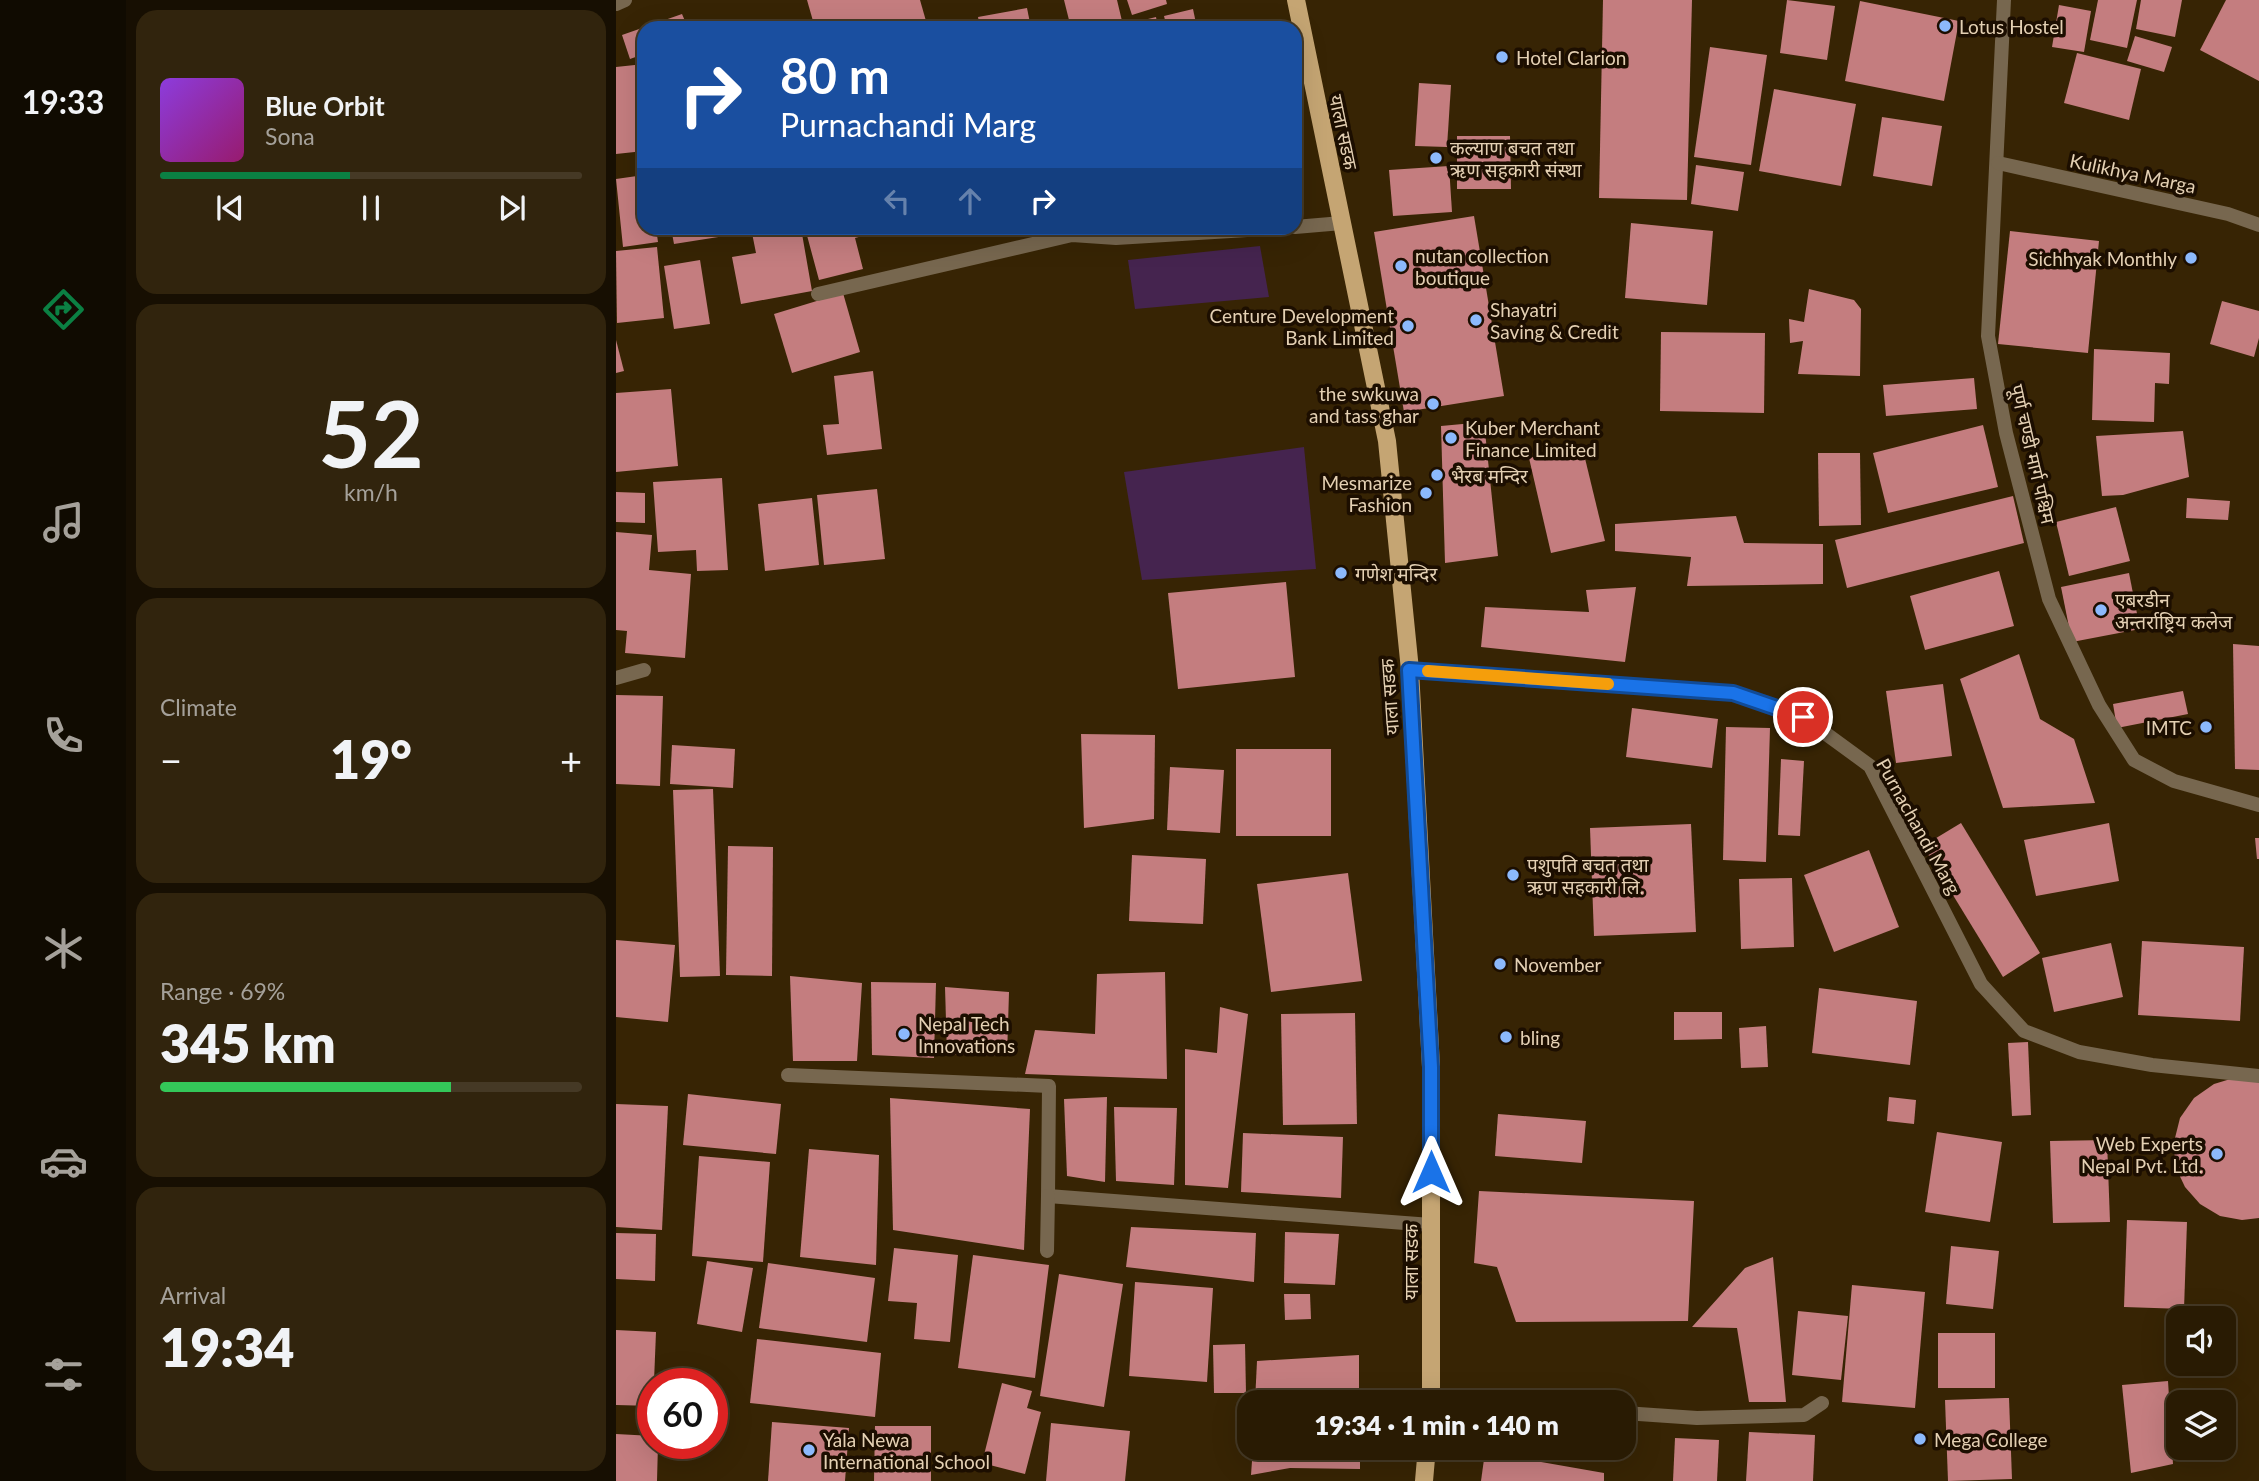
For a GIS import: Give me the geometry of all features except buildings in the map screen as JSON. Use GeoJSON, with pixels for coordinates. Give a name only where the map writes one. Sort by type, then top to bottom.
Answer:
{"type":"FeatureCollection","features":[{"type":"Feature","properties":{"kind":"main road","name":"याला सडक"},"geometry":{"type":"LineString","coordinates":[[1296,0],[1300,21]]}},
{"type":"Feature","properties":{"kind":"main road","name":"याला सडक"},"geometry":{"type":"LineString","coordinates":[[1302,29],[1387,441],[1409,670],[1431,1067],[1431,1390]]}},
{"type":"Feature","properties":{"kind":"main road"},"geometry":{"type":"LineString","coordinates":[[1424,1481],[1426,1460]]}},
{"type":"Feature","properties":{"kind":"street"},"geometry":{"type":"LineString","coordinates":[[616,4],[625,0]]}},
{"type":"Feature","properties":{"kind":"street","name":"पूर्ण चण्डी मार्ग पश्चिम"},"geometry":{"type":"LineString","coordinates":[[2004,0],[1989,336],[2006,433],[2049,599],[2099,705],[2134,760],[2174,781],[2259,805]]}},
{"type":"Feature","properties":{"kind":"street","name":"Kulikhya Marga"},"geometry":{"type":"LineString","coordinates":[[1998,163],[2228,214],[2259,225]]}},
{"type":"Feature","properties":{"kind":"street"},"geometry":{"type":"LineString","coordinates":[[1302,226],[1342,223]]}},
{"type":"Feature","properties":{"kind":"street"},"geometry":{"type":"LineString","coordinates":[[818,294],[1072,235],[1116,238],[1166,235]]}},
{"type":"Feature","properties":{"kind":"street"},"geometry":{"type":"LineString","coordinates":[[616,678],[643,670]]}},
{"type":"Feature","properties":{"kind":"street","name":"Purnachandi Marg"},"geometry":{"type":"LineString","coordinates":[[1409,670],[1733,693],[1803,717],[1870,766],[1981,984],[2024,1031],[2079,1052],[2152,1065],[2259,1076]]}},
{"type":"Feature","properties":{"kind":"street"},"geometry":{"type":"LineString","coordinates":[[788,1075],[1049,1086],[1047,1251]]}},
{"type":"Feature","properties":{"kind":"street"},"geometry":{"type":"LineString","coordinates":[[1048,1196],[1431,1225]]}},
{"type":"Feature","properties":{"kind":"street"},"geometry":{"type":"LineString","coordinates":[[1636,1414],[1697,1418],[1804,1415],[1822,1403]]}},
{"type":"Feature","properties":{"kind":"shaded area"},"geometry":{"type":"Polygon","coordinates":[[[1260,246],[1269,297],[1135,309],[1128,260],[1260,246]]]}},
{"type":"Feature","properties":{"kind":"shaded area"},"geometry":{"type":"Polygon","coordinates":[[[1304,447],[1316,569],[1142,580],[1124,472],[1304,447]]]}},
{"type":"Feature","properties":{"kind":"slow traffic"},"geometry":{"type":"LineString","coordinates":[[1428,671],[1608,684]]}},
{"type":"Feature","properties":{"kind":"place","name":"Lotus Hostel"},"geometry":{"type":"Point","coordinates":[1945,26]}},
{"type":"Feature","properties":{"kind":"place","name":"Hotel Clarion"},"geometry":{"type":"Point","coordinates":[1502,57]}},
{"type":"Feature","properties":{"kind":"place","name":"कल्याण बचत तथा ऋण सहकारी संस्था"},"geometry":{"type":"Point","coordinates":[1436,158]}},
{"type":"Feature","properties":{"kind":"place","name":"Sichhyak Monthly"},"geometry":{"type":"Point","coordinates":[2191,258]}},
{"type":"Feature","properties":{"kind":"place","name":"nutan collection boutique"},"geometry":{"type":"Point","coordinates":[1401,266]}},
{"type":"Feature","properties":{"kind":"place","name":"Shayatri Saving & Credit"},"geometry":{"type":"Point","coordinates":[1476,320]}},
{"type":"Feature","properties":{"kind":"place","name":"Centure Development Bank Limited"},"geometry":{"type":"Point","coordinates":[1408,326]}},
{"type":"Feature","properties":{"kind":"place","name":"the swkuwa and tass ghar"},"geometry":{"type":"Point","coordinates":[1433,404]}},
{"type":"Feature","properties":{"kind":"place","name":"Kuber Merchant Finance Limited"},"geometry":{"type":"Point","coordinates":[1451,438]}},
{"type":"Feature","properties":{"kind":"place","name":"भैरब मन्दिर"},"geometry":{"type":"Point","coordinates":[1437,475]}},
{"type":"Feature","properties":{"kind":"place","name":"Mesmarize Fashion"},"geometry":{"type":"Point","coordinates":[1426,493]}},
{"type":"Feature","properties":{"kind":"place","name":"गणेश मन्दिर"},"geometry":{"type":"Point","coordinates":[1341,573]}},
{"type":"Feature","properties":{"kind":"place","name":"एबरडीन अन्तर्राष्ट्रिय कलेज"},"geometry":{"type":"Point","coordinates":[2101,610]}},
{"type":"Feature","properties":{"kind":"place","name":"IMTC"},"geometry":{"type":"Point","coordinates":[2206,727]}},
{"type":"Feature","properties":{"kind":"place","name":"पशुपति बचत तथा ऋण सहकारी लि."},"geometry":{"type":"Point","coordinates":[1513,875]}},
{"type":"Feature","properties":{"kind":"place","name":"November"},"geometry":{"type":"Point","coordinates":[1500,964]}},
{"type":"Feature","properties":{"kind":"place","name":"Nepal Tech Innovations"},"geometry":{"type":"Point","coordinates":[904,1034]}},
{"type":"Feature","properties":{"kind":"place","name":"bling"},"geometry":{"type":"Point","coordinates":[1506,1037]}},
{"type":"Feature","properties":{"kind":"place","name":"Web Experts Nepal Pvt. Ltd."},"geometry":{"type":"Point","coordinates":[2217,1154]}},
{"type":"Feature","properties":{"kind":"place","name":"Mega College"},"geometry":{"type":"Point","coordinates":[1920,1439]}},
{"type":"Feature","properties":{"kind":"place","name":"Yala Newa International School"},"geometry":{"type":"Point","coordinates":[809,1450]}},
{"type":"Feature","properties":{"kind":"route"},"geometry":{"type":"LineString","coordinates":[[1431,1172],[1431,1067],[1409,670],[1733,693],[1803,717]]}}]}
